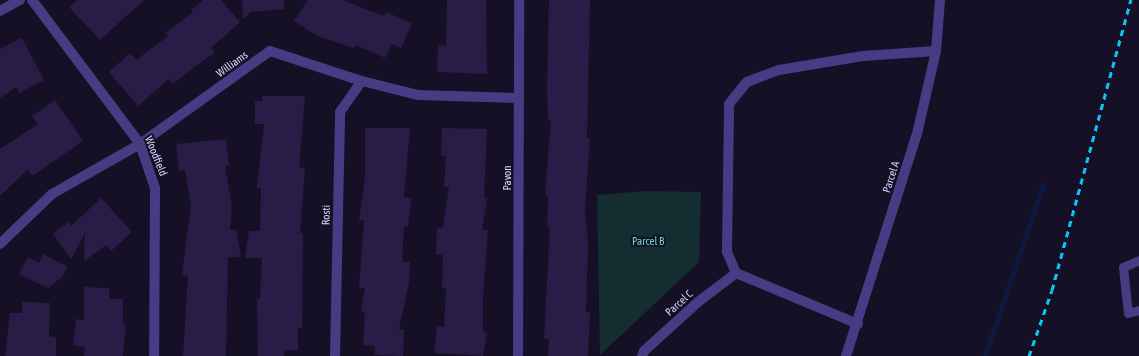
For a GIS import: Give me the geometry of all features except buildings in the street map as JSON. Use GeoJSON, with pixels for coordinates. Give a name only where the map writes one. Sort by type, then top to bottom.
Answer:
{"type":"FeatureCollection","features":[{"type":"Feature","properties":{"kind":"street"},"geometry":{"type":"LineString","coordinates":[[0,11],[20,0]]}},
{"type":"Feature","properties":{"kind":"street","name":"Woodfield"},"geometry":{"type":"LineString","coordinates":[[32,0],[140,144],[155,188],[154,356]]}},
{"type":"Feature","properties":{"kind":"street","name":"Pavon"},"geometry":{"type":"LineString","coordinates":[[518,356],[519,0]]}},
{"type":"Feature","properties":{"kind":"street","name":"Parcel A"},"geometry":{"type":"LineString","coordinates":[[846,356],[858,324],[918,130],[936,51],[940,0]]}},
{"type":"Feature","properties":{"kind":"street","name":"Williams"},"geometry":{"type":"LineString","coordinates":[[0,244],[52,194],[140,144],[270,51],[362,81],[418,96],[519,98]]}},
{"type":"Feature","properties":{"kind":"street"},"geometry":{"type":"LineString","coordinates":[[858,324],[736,273],[727,252],[729,104],[747,82],[779,70],[863,56],[936,51]]}},
{"type":"Feature","properties":{"kind":"street","name":"Rosti"},"geometry":{"type":"LineString","coordinates":[[334,356],[340,112],[362,81]]}},
{"type":"Feature","properties":{"kind":"street","name":"Parcel C"},"geometry":{"type":"LineString","coordinates":[[642,356],[644,350],[698,302],[736,273]]}},
{"type":"Feature","properties":{"kind":"lane"},"geometry":{"type":"LineString","coordinates":[[1139,260],[1123,267],[1128,313],[1139,310]]}},
{"type":"Feature","properties":{"kind":"green space","name":"Parcel B"},"geometry":{"type":"Polygon","coordinates":[[[646,191],[701,192],[699,262],[600,355],[597,195],[646,191]]]}},
{"type":"Feature","properties":{"kind":"waterway"},"geometry":{"type":"LineString","coordinates":[[985,356],[1043,185]]}},
{"type":"Feature","properties":{"kind":"railway"},"geometry":{"type":"LineString","coordinates":[[1029,356],[1052,290],[1131,0]]}}]}
